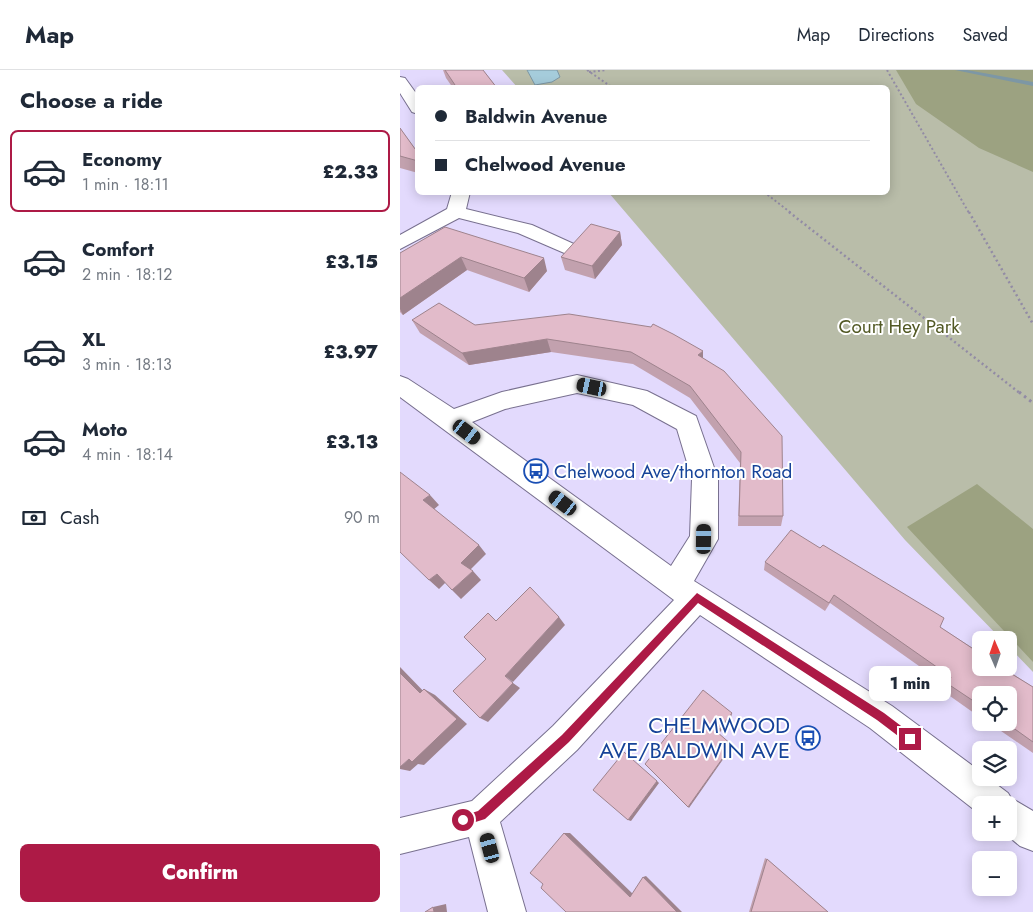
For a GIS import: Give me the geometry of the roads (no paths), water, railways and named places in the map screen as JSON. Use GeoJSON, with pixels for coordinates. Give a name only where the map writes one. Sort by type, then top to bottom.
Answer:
{"type":"FeatureCollection","features":[{"type":"Feature","properties":{"kind":"street"},"geometry":{"type":"LineString","coordinates":[[400,81],[415,104]]}},
{"type":"Feature","properties":{"kind":"street"},"geometry":{"type":"LineString","coordinates":[[456,212],[460,195]]}},
{"type":"Feature","properties":{"kind":"street"},"geometry":{"type":"LineString","coordinates":[[400,243],[456,212],[525,229],[569,249]]}},
{"type":"Feature","properties":{"kind":"street"},"geometry":{"type":"LineString","coordinates":[[400,836],[481,816],[565,738],[686,592],[704,539],[705,479],[687,423],[639,397],[577,384],[502,401],[451,420]]}},
{"type":"Feature","properties":{"kind":"street"},"geometry":{"type":"LineString","coordinates":[[400,385],[451,420],[686,592],[881,717],[984,796]]}},
{"type":"Feature","properties":{"kind":"street"},"geometry":{"type":"LineString","coordinates":[[481,816],[507,912]]}},
{"type":"Feature","properties":{"kind":"street"},"geometry":{"type":"LineString","coordinates":[[1017,821],[1033,833]]}},
{"type":"Feature","properties":{"kind":"water"},"geometry":{"type":"Polygon","coordinates":[[[527,70],[557,70],[560,77],[552,82],[535,85],[527,70]]]}},
{"type":"Feature","properties":{"kind":"waterway"},"geometry":{"type":"LineString","coordinates":[[958,70],[1033,84]]}},
{"type":"Feature","properties":{"kind":"place","name":"Chelwood Ave/thornton Road"},"geometry":{"type":"Point","coordinates":[536,471]}},
{"type":"Feature","properties":{"kind":"place","name":"CHELMWOOD AVE/BALDWIN AVE"},"geometry":{"type":"Point","coordinates":[808,738]}},
{"type":"Feature","properties":{"kind":"park label","name":"Court Hey Park"},"geometry":{"type":"Point","coordinates":[899,326]}}]}
